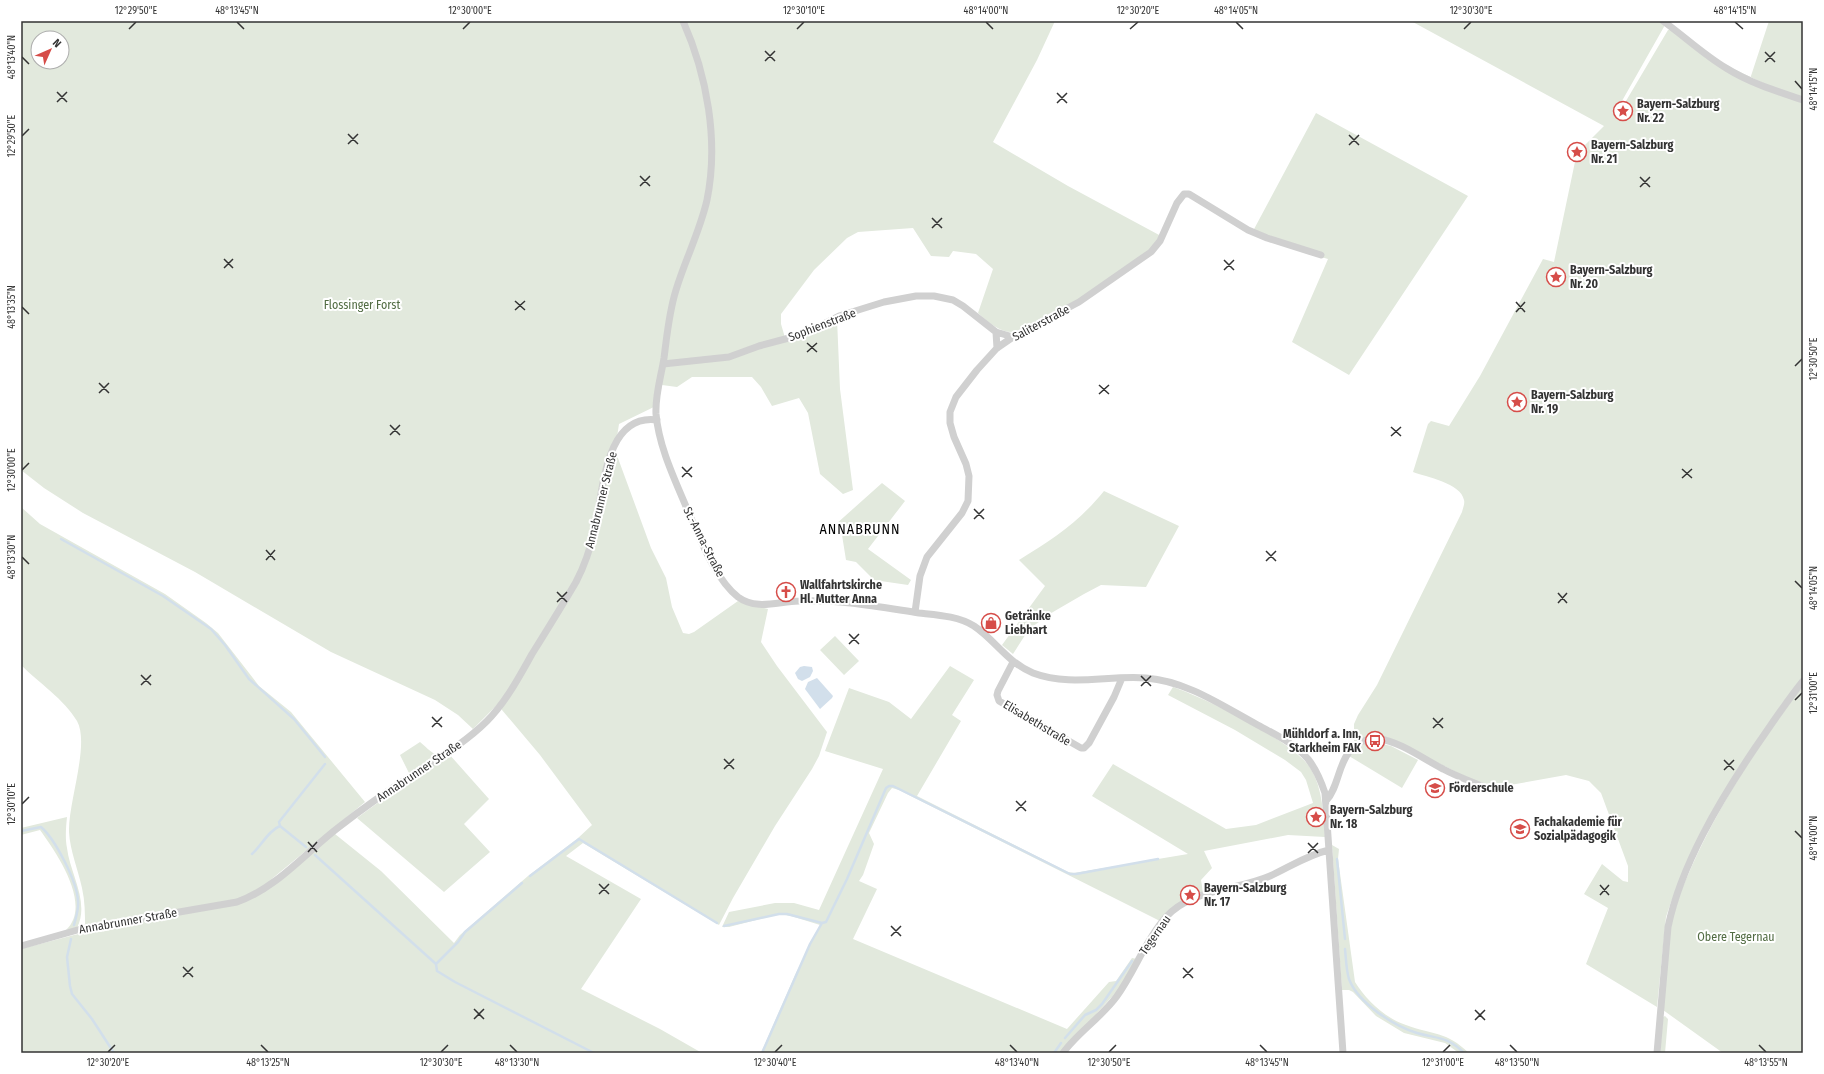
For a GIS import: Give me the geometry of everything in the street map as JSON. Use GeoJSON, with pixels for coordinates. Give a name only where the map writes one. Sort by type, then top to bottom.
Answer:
{"type":"FeatureCollection","features":[{"type":"Feature","properties":{"kind":"street","name":"St.-Anna-Straße"},"geometry":{"type":"LineString","coordinates":[[683,21],[696,55],[707,101],[711,136],[711,167],[707,201],[691,252],[676,288],[671,307],[663,364],[657,389],[657,420],[670,468],[697,530],[720,576],[730,589],[739,597],[749,602],[761,605],[798,600],[838,602],[950,617],[973,626],[1013,662],[1031,672],[1061,679],[1146,678],[1168,682],[1189,689],[1280,738],[1299,751],[1317,772],[1323,786],[1326,801]]}},
{"type":"Feature","properties":{"kind":"street"},"geometry":{"type":"LineString","coordinates":[[1664,21],[1737,75],[1803,100]]}},
{"type":"Feature","properties":{"kind":"street","name":"Saliterstraße"},"geometry":{"type":"LineString","coordinates":[[915,612],[920,576],[927,557],[962,513],[968,501],[968,476],[962,454],[951,429],[950,412],[961,389],[997,348],[1013,337],[1086,298],[1151,252],[1160,241],[1177,203],[1184,194],[1189,194],[1248,230],[1267,238],[1321,255]]}},
{"type":"Feature","properties":{"kind":"street","name":"Sophienstraße"},"geometry":{"type":"LineString","coordinates":[[663,364],[729,357],[759,346],[804,334],[839,316],[884,302],[916,296],[934,296],[953,300],[996,332],[1013,337]]}},
{"type":"Feature","properties":{"kind":"street"},"geometry":{"type":"LineString","coordinates":[[996,332],[997,348]]}},
{"type":"Feature","properties":{"kind":"street","name":"Annabrunner Straße"},"geometry":{"type":"LineString","coordinates":[[21,946],[81,929],[237,902],[251,897],[266,889],[330,834],[366,806],[474,733],[499,708],[514,686],[562,606],[582,568],[595,529],[609,459],[616,441],[623,432],[635,423],[648,419],[657,420]]}},
{"type":"Feature","properties":{"kind":"street","name":"Elisabethstraße"},"geometry":{"type":"LineString","coordinates":[[1013,662],[998,691],[997,695],[999,701],[1081,748],[1084,748],[1089,743],[1114,697],[1122,678]]}},
{"type":"Feature","properties":{"kind":"street"},"geometry":{"type":"LineString","coordinates":[[1657,1053],[1668,928],[1671,913],[1680,888],[1693,857],[1716,811],[1740,770],[1777,715],[1803,681]]}},
{"type":"Feature","properties":{"kind":"street"},"geometry":{"type":"LineString","coordinates":[[1343,1053],[1326,801],[1331,793],[1346,756],[1354,748],[1368,739],[1380,739],[1397,745],[1455,775],[1490,790]]}},
{"type":"Feature","properties":{"kind":"street","name":"Tegernau"},"geometry":{"type":"LineString","coordinates":[[1063,1053],[1117,996],[1155,931],[1174,910],[1197,897],[1238,887],[1270,876],[1297,861],[1329,850]]}},
{"type":"Feature","properties":{"kind":"green space","name":"Flossinger Forst"},"geometry":{"type":"Polygon","coordinates":[[[21,21],[1055,21],[1037,60],[993,142],[1068,186],[1161,236],[1153,248],[1072,304],[1015,332],[1000,329],[991,324],[978,313],[993,269],[976,254],[953,251],[949,257],[931,256],[913,228],[858,232],[847,238],[814,270],[781,314],[781,324],[786,341],[837,319],[840,389],[853,490],[843,494],[820,474],[808,413],[799,398],[772,406],[761,387],[752,377],[692,377],[677,387],[662,385],[658,405],[619,424],[615,450],[651,548],[666,578],[672,607],[683,633],[689,634],[694,632],[738,601],[768,609],[761,642],[777,666],[827,732],[819,756],[812,769],[775,826],[719,925],[583,843],[566,856],[641,899],[581,989],[660,1029],[702,1053],[21,1053],[21,949],[74,935],[154,918],[85,927],[83,893],[69,832],[80,759],[80,731],[77,721],[72,713],[21,665],[21,507],[40,524],[165,594],[218,633],[259,686],[291,712],[365,802],[268,882],[335,834],[381,871],[454,943],[460,935],[528,876],[577,839],[592,825],[540,755],[502,710],[499,703],[473,729],[458,715],[435,700],[331,652],[195,572],[83,513],[44,488],[21,470],[21,21]]]}},
{"type":"Feature","properties":{"kind":"green space"},"geometry":{"type":"Polygon","coordinates":[[[1411,21],[1660,21],[1665,25],[1618,108],[1623,106],[1668,30],[1671,30],[1700,53],[1803,102],[1803,677],[1784,701],[1739,767],[1671,902],[1666,917],[1657,1007],[1586,964],[1608,908],[1584,894],[1602,864],[1623,881],[1628,882],[1628,866],[1601,793],[1589,781],[1566,775],[1510,785],[1485,785],[1389,738],[1372,735],[1356,742],[1354,741],[1354,724],[1358,715],[1377,685],[1464,506],[1464,501],[1457,489],[1450,485],[1413,472],[1428,424],[1431,421],[1449,426],[1480,376],[1543,259],[1554,262],[1576,157],[1582,148],[1604,126],[1411,21]]]}},
{"type":"Feature","properties":{"kind":"green space"},"geometry":{"type":"Polygon","coordinates":[[[1769,21],[1803,21],[1803,98],[1750,79],[1769,21]]]}},
{"type":"Feature","properties":{"kind":"green space"},"geometry":{"type":"Polygon","coordinates":[[[1316,113],[1468,196],[1349,375],[1292,342],[1328,259],[1284,246],[1253,231],[1316,113]]]}},
{"type":"Feature","properties":{"kind":"green space"},"geometry":{"type":"Polygon","coordinates":[[[882,483],[905,501],[868,549],[911,580],[908,585],[874,580],[856,562],[846,560],[842,535],[835,525],[882,483]]]}},
{"type":"Feature","properties":{"kind":"green space"},"geometry":{"type":"Polygon","coordinates":[[[1104,491],[1179,526],[1146,587],[1101,585],[1053,612],[1029,629],[1013,654],[1002,645],[1045,586],[1019,560],[1074,522],[1104,491]]]}},
{"type":"Feature","properties":{"kind":"green space"},"geometry":{"type":"Polygon","coordinates":[[[835,636],[859,661],[844,675],[820,650],[835,636]]]}},
{"type":"Feature","properties":{"kind":"green space"},"geometry":{"type":"Polygon","coordinates":[[[950,666],[974,680],[952,715],[961,721],[917,796],[1068,872],[1074,873],[1188,854],[1092,796],[1113,764],[1226,829],[1256,825],[1313,803],[1306,780],[1301,772],[1285,760],[1235,730],[1168,695],[1173,687],[1226,710],[1248,722],[1287,746],[1302,758],[1311,769],[1318,785],[1322,802],[1325,837],[1288,835],[1204,851],[1212,868],[1201,880],[1203,892],[1160,921],[899,790],[892,788],[888,793],[869,833],[874,844],[863,875],[859,881],[877,889],[853,939],[1067,1029],[1109,982],[1116,981],[1132,958],[1137,959],[1119,989],[1061,1053],[761,1053],[796,973],[820,925],[779,914],[729,927],[722,927],[729,912],[775,903],[794,903],[819,910],[883,769],[825,751],[849,688],[889,702],[911,719],[950,666]]]}},
{"type":"Feature","properties":{"kind":"green space","name":"Obere Tegernau"},"geometry":{"type":"Polygon","coordinates":[[[1803,686],[1803,1053],[1723,1053],[1663,1010],[1673,914],[1702,844],[1728,797],[1756,751],[1803,686]]]}},
{"type":"Feature","properties":{"kind":"green space"},"geometry":{"type":"Polygon","coordinates":[[[420,742],[437,755],[445,756],[449,754],[489,799],[464,824],[490,852],[444,892],[357,818],[409,780],[409,773],[400,755],[420,742]]]}},
{"type":"Feature","properties":{"kind":"green space"},"geometry":{"type":"Polygon","coordinates":[[[1374,742],[1391,746],[1418,760],[1402,788],[1349,756],[1364,744],[1374,742]]]}},
{"type":"Feature","properties":{"kind":"green space"},"geometry":{"type":"Polygon","coordinates":[[[67,817],[66,844],[78,888],[81,908],[77,928],[66,930],[73,919],[76,907],[74,893],[69,879],[55,851],[40,830],[21,835],[21,828],[67,817]]]}},
{"type":"Feature","properties":{"kind":"green space"},"geometry":{"type":"Polygon","coordinates":[[[1332,845],[1339,849],[1338,859],[1355,982],[1359,989],[1370,1002],[1391,1018],[1406,1025],[1446,1037],[1469,1053],[1459,1053],[1445,1043],[1404,1033],[1376,1016],[1353,992],[1349,990],[1342,990],[1332,845]]]}},
{"type":"Feature","properties":{"kind":"green space"},"geometry":{"type":"Polygon","coordinates":[[[1665,1016],[1668,1019],[1665,1053],[1660,1053],[1663,1017],[1665,1016]]]}},
{"type":"Feature","properties":{"kind":"shaded area"},"geometry":{"type":"Polygon","coordinates":[[[800,667],[812,667],[813,671],[810,677],[802,681],[798,679],[795,673],[800,667]]]}},
{"type":"Feature","properties":{"kind":"shaded area"},"geometry":{"type":"Polygon","coordinates":[[[817,678],[833,696],[820,709],[805,689],[808,682],[817,678]]]}},
{"type":"Feature","properties":{"kind":"waterway"},"geometry":{"type":"LineString","coordinates":[[61,539],[163,596],[211,629],[225,645],[249,679],[294,719],[325,757]]}},
{"type":"Feature","properties":{"kind":"waterway"},"geometry":{"type":"LineString","coordinates":[[306,847],[280,826],[279,822],[325,764]]}},
{"type":"Feature","properties":{"kind":"waterway"},"geometry":{"type":"LineString","coordinates":[[762,1053],[810,944],[822,923],[826,922],[847,879],[886,788],[889,786],[893,786],[1070,874],[1158,859]]}},
{"type":"Feature","properties":{"kind":"waterway"},"geometry":{"type":"LineString","coordinates":[[252,854],[272,831],[280,826]]}},
{"type":"Feature","properties":{"kind":"waterway"},"geometry":{"type":"LineString","coordinates":[[21,831],[41,827],[59,850],[70,872],[77,893],[78,907],[74,925]]}},
{"type":"Feature","properties":{"kind":"waterway"},"geometry":{"type":"LineString","coordinates":[[530,876],[579,839],[717,923]]}},
{"type":"Feature","properties":{"kind":"waterway"},"geometry":{"type":"LineString","coordinates":[[315,855],[436,964],[437,971],[455,982],[594,1053]]}},
{"type":"Feature","properties":{"kind":"waterway"},"geometry":{"type":"LineString","coordinates":[[1337,859],[1345,939]]}},
{"type":"Feature","properties":{"kind":"waterway"},"geometry":{"type":"LineString","coordinates":[[436,964],[458,942],[465,932],[522,883]]}},
{"type":"Feature","properties":{"kind":"waterway"},"geometry":{"type":"LineString","coordinates":[[724,926],[779,914],[787,914],[822,923]]}},
{"type":"Feature","properties":{"kind":"waterway"},"geometry":{"type":"LineString","coordinates":[[71,939],[67,957],[72,994],[92,1019],[114,1053]]}},
{"type":"Feature","properties":{"kind":"waterway"},"geometry":{"type":"LineString","coordinates":[[1345,949],[1349,979],[1360,997],[1368,1005],[1398,1025],[1417,1033],[1437,1037],[1447,1041],[1464,1053]]}},
{"type":"Feature","properties":{"kind":"waterway"},"geometry":{"type":"LineString","coordinates":[[1065,1038],[1085,1015],[1096,1010],[1102,1004],[1132,961]]}},
{"type":"Feature","properties":{"kind":"waterway"},"geometry":{"type":"LineString","coordinates":[[1054,1053],[1061,1043]]}},
{"type":"Feature","properties":{"kind":"place","name":"Bayern-Salzburg Nr. 22"},"geometry":{"type":"Point","coordinates":[1623,111]}},
{"type":"Feature","properties":{"kind":"place","name":"Bayern-Salzburg Nr. 21"},"geometry":{"type":"Point","coordinates":[1577,152]}},
{"type":"Feature","properties":{"kind":"place","name":"Bayern-Salzburg Nr. 20"},"geometry":{"type":"Point","coordinates":[1556,277]}},
{"type":"Feature","properties":{"kind":"place","name":"Bayern-Salzburg Nr. 19"},"geometry":{"type":"Point","coordinates":[1517,402]}},
{"type":"Feature","properties":{"kind":"place","name":"Wallfahrtskirche Hl. Mutter Anna"},"geometry":{"type":"Point","coordinates":[786,592]}},
{"type":"Feature","properties":{"kind":"place","name":"Getränke Liebhart"},"geometry":{"type":"Point","coordinates":[991,623]}},
{"type":"Feature","properties":{"kind":"place","name":"Mühldorf a. Inn, Starkheim FAK"},"geometry":{"type":"Point","coordinates":[1375,741]}},
{"type":"Feature","properties":{"kind":"place","name":"Förderschule"},"geometry":{"type":"Point","coordinates":[1435,788]}},
{"type":"Feature","properties":{"kind":"place","name":"Bayern-Salzburg Nr. 18"},"geometry":{"type":"Point","coordinates":[1316,817]}},
{"type":"Feature","properties":{"kind":"place","name":"Fachakademie für Sozialpädagogik"},"geometry":{"type":"Point","coordinates":[1520,829]}},
{"type":"Feature","properties":{"kind":"place","name":"Bayern-Salzburg Nr. 17"},"geometry":{"type":"Point","coordinates":[1190,895]}},
{"type":"Feature","properties":{"kind":"district","name":"ANNABRUNN"},"geometry":{"type":"Point","coordinates":[860,529]}}]}
